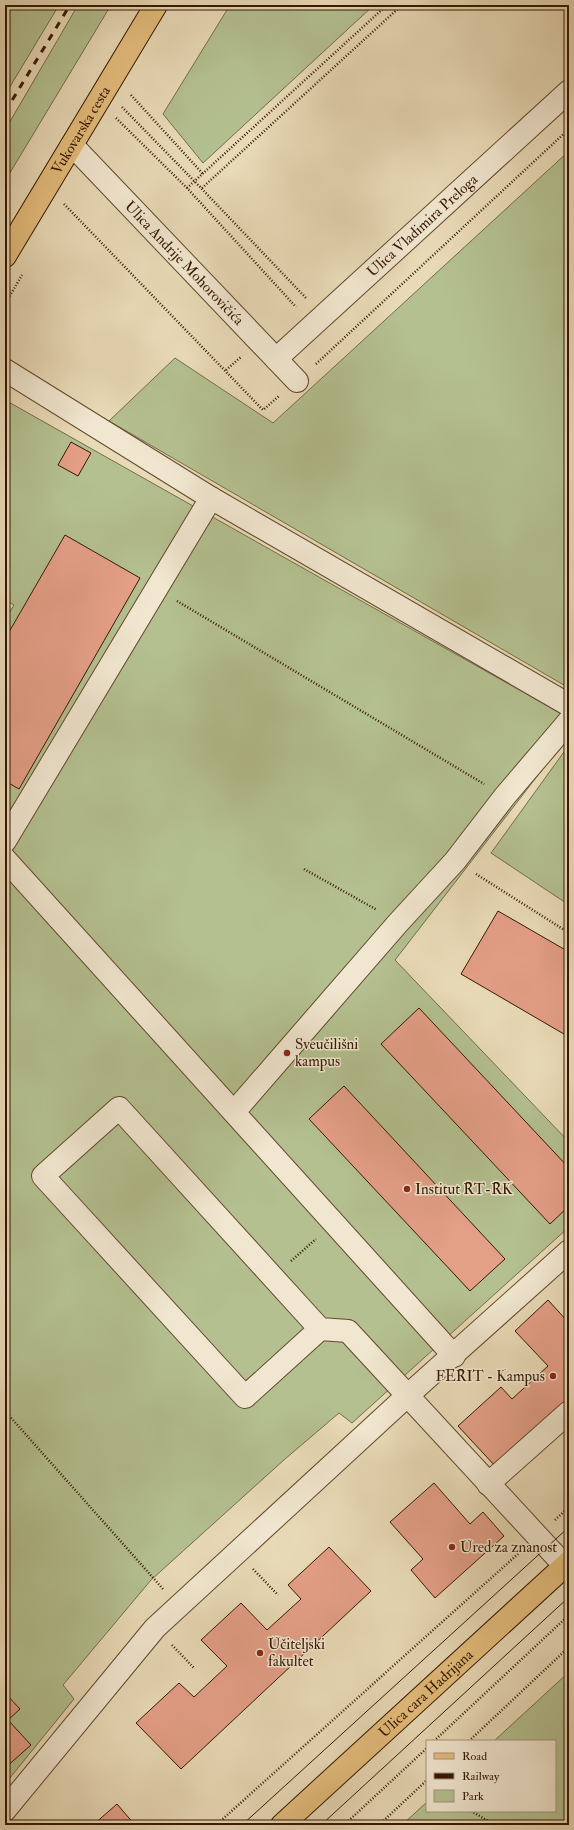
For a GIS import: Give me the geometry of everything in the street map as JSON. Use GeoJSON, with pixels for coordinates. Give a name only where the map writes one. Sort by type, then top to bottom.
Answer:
{"type":"FeatureCollection","features":[{"type":"Feature","properties":{"kind":"main road","name":"Vukovarska cesta"},"geometry":{"type":"LineString","coordinates":[[5,256],[156,5]]}},
{"type":"Feature","properties":{"kind":"main road","name":"Ulica cara Hadrijana"},"geometry":{"type":"LineString","coordinates":[[282,1825],[567,1564]]}},
{"type":"Feature","properties":{"kind":"street","name":"Ulica Vladimira Preloga"},"geometry":{"type":"LineString","coordinates":[[276,359],[569,91]]}},
{"type":"Feature","properties":{"kind":"street","name":"Ulica Andrije Mohorovičića"},"geometry":{"type":"LineString","coordinates":[[72,145],[297,381]]}},
{"type":"Feature","properties":{"kind":"street"},"geometry":{"type":"LineString","coordinates":[[5,370],[211,498],[569,705]]}},
{"type":"Feature","properties":{"kind":"street"},"geometry":{"type":"LineString","coordinates":[[5,842],[211,498]]}},
{"type":"Feature","properties":{"kind":"street"},"geometry":{"type":"LineString","coordinates":[[234,1112],[398,923],[455,861],[505,796],[569,721]]}},
{"type":"Feature","properties":{"kind":"street"},"geometry":{"type":"LineString","coordinates":[[5,859],[454,1356]]}},
{"type":"Feature","properties":{"kind":"street"},"geometry":{"type":"LineString","coordinates":[[320,1328],[245,1397],[43,1176],[119,1108],[320,1328],[348,1332],[488,1484],[567,1564]]}},
{"type":"Feature","properties":{"kind":"street"},"geometry":{"type":"LineString","coordinates":[[5,1810],[155,1628],[407,1396],[454,1356],[569,1251]]}},
{"type":"Feature","properties":{"kind":"street"},"geometry":{"type":"LineString","coordinates":[[488,1484],[569,1412]]}},
{"type":"Feature","properties":{"kind":"path"},"geometry":{"type":"LineString","coordinates":[[187,188],[387,5]]}},
{"type":"Feature","properties":{"kind":"path"},"geometry":{"type":"LineString","coordinates":[[201,188],[402,5]]}},
{"type":"Feature","properties":{"kind":"path"},"geometry":{"type":"LineString","coordinates":[[130,94],[203,174]]}},
{"type":"Feature","properties":{"kind":"path"},"geometry":{"type":"LineString","coordinates":[[122,107],[195,181],[318,320],[334,347]]}},
{"type":"Feature","properties":{"kind":"path"},"geometry":{"type":"LineString","coordinates":[[115,118],[318,320]]}},
{"type":"Feature","properties":{"kind":"path"},"geometry":{"type":"LineString","coordinates":[[64,204],[263,410],[297,381],[569,129]]}},
{"type":"Feature","properties":{"kind":"path"},"geometry":{"type":"LineString","coordinates":[[156,589],[505,796]]}},
{"type":"Feature","properties":{"kind":"path"},"geometry":{"type":"LineString","coordinates":[[455,861],[569,933]]}},
{"type":"Feature","properties":{"kind":"path"},"geometry":{"type":"LineString","coordinates":[[304,868],[398,923]]}},
{"type":"Feature","properties":{"kind":"path"},"geometry":{"type":"LineString","coordinates":[[273,1277],[334,1223]]}},
{"type":"Feature","properties":{"kind":"path"},"geometry":{"type":"LineString","coordinates":[[5,1411],[179,1607]]}},
{"type":"Feature","properties":{"kind":"path"},"geometry":{"type":"LineString","coordinates":[[216,1825],[569,1507]]}},
{"type":"Feature","properties":{"kind":"path"},"geometry":{"type":"LineString","coordinates":[[238,1553],[278,1595]]}},
{"type":"Feature","properties":{"kind":"path"},"geometry":{"type":"LineString","coordinates":[[435,1740],[569,1615]]}},
{"type":"Feature","properties":{"kind":"path"},"geometry":{"type":"LineString","coordinates":[[155,1628],[194,1668]]}},
{"type":"Feature","properties":{"kind":"path"},"geometry":{"type":"LineString","coordinates":[[470,1740],[569,1647]]}},
{"type":"Feature","properties":{"kind":"path"},"geometry":{"type":"LineString","coordinates":[[344,1825],[426,1749]]}},
{"type":"Feature","properties":{"kind":"path"},"geometry":{"type":"LineString","coordinates":[[379,1825],[425,1784]]}},
{"type":"Feature","properties":{"kind":"path"},"geometry":{"type":"LineString","coordinates":[[473,1812],[495,1825]]}},
{"type":"Feature","properties":{"kind":"green space"},"geometry":{"type":"Polygon","coordinates":[[[5,5],[59,5],[5,95],[5,5]]]}},
{"type":"Feature","properties":{"kind":"green space"},"geometry":{"type":"Polygon","coordinates":[[[78,5],[111,5],[5,181],[5,130],[78,5]]]}},
{"type":"Feature","properties":{"kind":"green space"},"geometry":{"type":"Polygon","coordinates":[[[230,5],[374,5],[203,163],[163,114],[230,5]]]}},
{"type":"Feature","properties":{"kind":"green space"},"geometry":{"type":"Polygon","coordinates":[[[569,151],[569,688],[109,421],[175,358],[273,423],[569,151]]]}},
{"type":"Feature","properties":{"kind":"green space"},"geometry":{"type":"Polygon","coordinates":[[[5,400],[569,718],[569,735],[395,960],[569,1142],[569,1227],[352,1423],[339,1413],[285,1459],[151,1580],[63,1685],[74,1699],[5,1784],[5,620],[14,605],[5,600],[5,400]]]}},
{"type":"Feature","properties":{"kind":"green space"},"geometry":{"type":"Polygon","coordinates":[[[569,745],[569,905],[491,853],[569,745]]]}},
{"type":"Feature","properties":{"kind":"green space"},"geometry":{"type":"Polygon","coordinates":[[[569,1672],[569,1825],[402,1825],[426,1803],[426,1812],[556,1812],[556,1740],[495,1740],[569,1672]]]}},
{"type":"Feature","properties":{"kind":"building"},"geometry":{"type":"Polygon","coordinates":[[[71,442],[91,453],[78,476],[58,465],[71,442]]]}},
{"type":"Feature","properties":{"kind":"building"},"geometry":{"type":"Polygon","coordinates":[[[65,535],[140,578],[19,789],[5,781],[5,639],[65,535]]]}},
{"type":"Feature","properties":{"kind":"building"},"geometry":{"type":"Polygon","coordinates":[[[498,911],[569,952],[569,1037],[461,974],[498,911]]]}},
{"type":"Feature","properties":{"kind":"building"},"geometry":{"type":"Polygon","coordinates":[[[419,1008],[569,1168],[569,1206],[550,1224],[381,1044],[419,1008]]]}},
{"type":"Feature","properties":{"kind":"building","name":"Institut RT-RK"},"geometry":{"type":"Polygon","coordinates":[[[344,1086],[505,1259],[470,1291],[309,1119],[344,1086]]]}},
{"type":"Feature","properties":{"kind":"building","name":"FERIT - Kampus"},"geometry":{"type":"Polygon","coordinates":[[[548,1300],[569,1323],[569,1401],[496,1467],[458,1426],[501,1387],[512,1399],[548,1366],[515,1331],[548,1300]]]}},
{"type":"Feature","properties":{"kind":"building","name":"Ured za znanost"},"geometry":{"type":"Polygon","coordinates":[[[434,1483],[470,1524],[483,1512],[504,1536],[435,1598],[411,1570],[423,1559],[390,1522],[434,1483]]]}},
{"type":"Feature","properties":{"kind":"building","name":"Učiteljski fakultet"},"geometry":{"type":"Polygon","coordinates":[[[329,1547],[371,1591],[181,1769],[136,1723],[179,1683],[194,1697],[227,1666],[201,1640],[241,1603],[267,1630],[301,1599],[288,1585],[329,1547]]]}},
{"type":"Feature","properties":{"kind":"building"},"geometry":{"type":"Polygon","coordinates":[[[5,1693],[20,1709],[8,1720],[31,1745],[5,1768],[5,1693]]]}},
{"type":"Feature","properties":{"kind":"building"},"geometry":{"type":"Polygon","coordinates":[[[117,1804],[135,1825],[93,1825],[117,1804]]]}},
{"type":"Feature","properties":{"kind":"tram line"},"geometry":{"type":"LineString","coordinates":[[242,1825],[569,1527]]}},
{"type":"Feature","properties":{"kind":"tram line"},"geometry":{"type":"LineString","coordinates":[[321,1825],[569,1597]]}},
{"type":"Feature","properties":{"kind":"railway"},"geometry":{"type":"LineString","coordinates":[[5,112],[70,5]]}},
{"type":"Feature","properties":{"kind":"place","name":"Sveučilišni kampus"},"geometry":{"type":"Point","coordinates":[287,1053]}},
{"type":"Feature","properties":{"kind":"place","name":"Institut RT-RK"},"geometry":{"type":"Point","coordinates":[407,1189]}},
{"type":"Feature","properties":{"kind":"place","name":"FERIT - Kampus"},"geometry":{"type":"Point","coordinates":[553,1376]}},
{"type":"Feature","properties":{"kind":"place","name":"Ured za znanost"},"geometry":{"type":"Point","coordinates":[452,1547]}},
{"type":"Feature","properties":{"kind":"place","name":"Učiteljski fakultet"},"geometry":{"type":"Point","coordinates":[260,1653]}}]}
